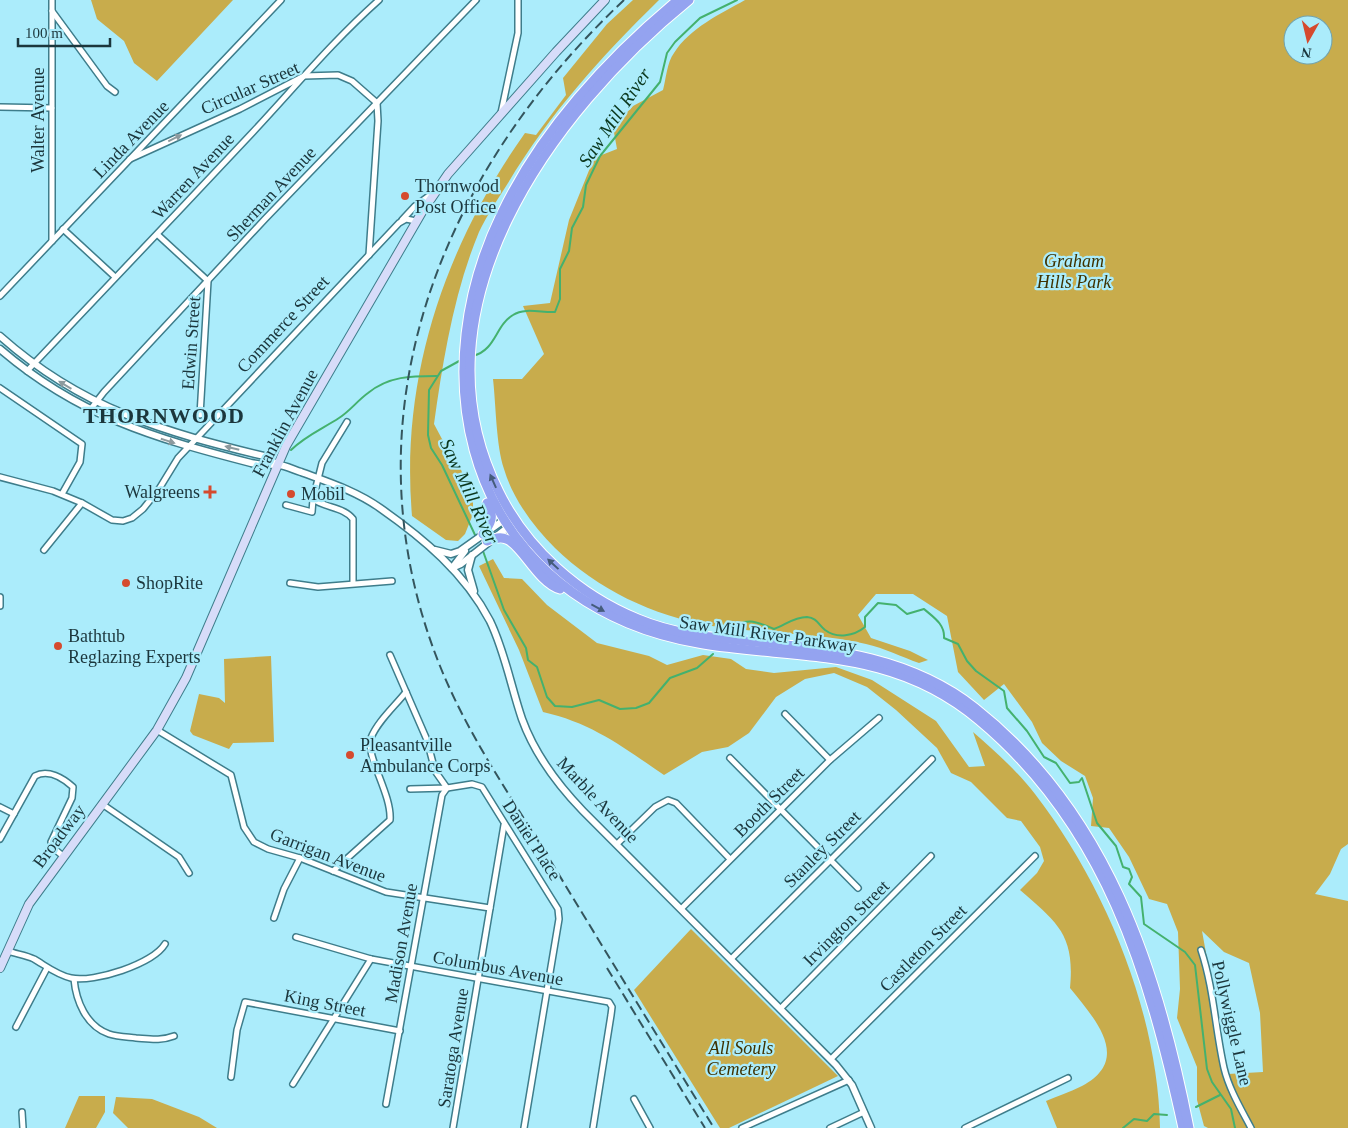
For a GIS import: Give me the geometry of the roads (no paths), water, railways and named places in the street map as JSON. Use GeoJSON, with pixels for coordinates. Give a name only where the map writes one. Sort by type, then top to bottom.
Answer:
{"type":"FeatureCollection","features":[{"type":"Feature","properties":{"kind":"highway","name":"Saw Mill River Parkway"},"geometry":{"type":"LineString","coordinates":[[678,0],[629,45],[590,86],[548,138],[517,185],[501,215],[480,267],[470,306],[466,412],[475,458],[489,493],[505,524],[534,559],[570,591],[617,618],[675,639],[703,644],[826,656],[880,668],[922,683],[979,719],[1011,750],[1055,801],[1080,838],[1113,897],[1133,943],[1152,1001],[1183,1128]]}},
{"type":"Feature","properties":{"kind":"highway","name":"Saw Mill River Parkway"},"geometry":{"type":"LineString","coordinates":[[468,347],[489,262],[508,215],[528,181],[563,130],[602,83],[641,42],[690,0]]}},
{"type":"Feature","properties":{"kind":"highway","name":"Saw Mill River Parkway"},"geometry":{"type":"LineString","coordinates":[[468,367],[478,438],[493,480],[514,518],[540,552],[569,578],[600,600],[641,621],[694,636],[828,649],[873,658],[901,667],[936,682],[987,717],[1033,764],[1061,798],[1086,835],[1119,893],[1143,950],[1158,998],[1190,1128]]}},
{"type":"Feature","properties":{"kind":"highway"},"geometry":{"type":"LineString","coordinates":[[475,458],[473,468],[492,515],[485,538],[510,540],[542,576],[556,588],[570,591]]}},
{"type":"Feature","properties":{"kind":"main road","name":"Commerce Street"},"geometry":{"type":"LineString","coordinates":[[434,193],[500,115],[605,0]]}},
{"type":"Feature","properties":{"kind":"main road","name":"Franklin Avenue"},"geometry":{"type":"LineString","coordinates":[[157,730],[206,637],[277,465],[416,221],[434,193]]}},
{"type":"Feature","properties":{"kind":"main road","name":"Broadway"},"geometry":{"type":"LineString","coordinates":[[0,968],[29,904],[62,856],[157,730]]}},
{"type":"Feature","properties":{"kind":"street","name":"Walter Avenue"},"geometry":{"type":"LineString","coordinates":[[52,0],[52,240]]}},
{"type":"Feature","properties":{"kind":"street","name":"Linda Avenue"},"geometry":{"type":"LineString","coordinates":[[0,296],[280,0]]}},
{"type":"Feature","properties":{"kind":"street","name":"Warren Avenue"},"geometry":{"type":"LineString","coordinates":[[26,371],[114,276],[158,235],[351,25],[378,0]]}},
{"type":"Feature","properties":{"kind":"street","name":"Sherman Avenue"},"geometry":{"type":"LineString","coordinates":[[90,410],[208,281],[476,0]]}},
{"type":"Feature","properties":{"kind":"street"},"geometry":{"type":"LineString","coordinates":[[500,115],[518,33],[518,0]]}},
{"type":"Feature","properties":{"kind":"street"},"geometry":{"type":"LineString","coordinates":[[52,10],[107,86],[115,92]]}},
{"type":"Feature","properties":{"kind":"street","name":"Circular Street"},"geometry":{"type":"LineString","coordinates":[[130,159],[240,109],[304,76],[338,76],[352,81],[377,103]]}},
{"type":"Feature","properties":{"kind":"street"},"geometry":{"type":"LineString","coordinates":[[369,255],[378,121],[377,103]]}},
{"type":"Feature","properties":{"kind":"street"},"geometry":{"type":"LineString","coordinates":[[0,107],[52,108]]}},
{"type":"Feature","properties":{"kind":"street","name":"Commerce Street"},"geometry":{"type":"LineString","coordinates":[[0,477],[62,494],[112,520],[123,521],[132,518],[159,490],[172,464],[415,206],[434,193]]}},
{"type":"Feature","properties":{"kind":"street"},"geometry":{"type":"LineString","coordinates":[[399,223],[406,219],[416,221]]}},
{"type":"Feature","properties":{"kind":"street"},"geometry":{"type":"LineString","coordinates":[[63,230],[114,276]]}},
{"type":"Feature","properties":{"kind":"street","name":"Edwin Street"},"geometry":{"type":"LineString","coordinates":[[158,235],[208,281],[200,415]]}},
{"type":"Feature","properties":{"kind":"street"},"geometry":{"type":"LineString","coordinates":[[0,336],[34,364],[96,402],[136,420],[196,439],[268,457],[277,465]]}},
{"type":"Feature","properties":{"kind":"street"},"geometry":{"type":"LineString","coordinates":[[0,349],[26,371],[90,410],[138,432],[188,447],[265,466],[277,465]]}},
{"type":"Feature","properties":{"kind":"street"},"geometry":{"type":"LineString","coordinates":[[0,388],[82,444],[80,462],[62,494]]}},
{"type":"Feature","properties":{"kind":"street"},"geometry":{"type":"LineString","coordinates":[[286,505],[312,512],[317,478],[322,464],[347,422]]}},
{"type":"Feature","properties":{"kind":"street","name":"Marble Avenue"},"geometry":{"type":"LineString","coordinates":[[277,465],[317,478],[373,502],[433,550],[452,568],[476,598],[496,635],[523,720],[537,752],[563,789],[831,1059],[849,1080],[871,1128]]}},
{"type":"Feature","properties":{"kind":"street"},"geometry":{"type":"LineString","coordinates":[[314,499],[320,504],[350,515],[353,519],[353,583]]}},
{"type":"Feature","properties":{"kind":"street"},"geometry":{"type":"LineString","coordinates":[[44,550],[82,503]]}},
{"type":"Feature","properties":{"kind":"street"},"geometry":{"type":"LineString","coordinates":[[433,550],[454,553],[485,538],[514,518]]}},
{"type":"Feature","properties":{"kind":"street"},"geometry":{"type":"LineString","coordinates":[[452,568],[461,564],[485,538]]}},
{"type":"Feature","properties":{"kind":"street"},"geometry":{"type":"LineString","coordinates":[[452,568],[471,544]]}},
{"type":"Feature","properties":{"kind":"street"},"geometry":{"type":"LineString","coordinates":[[474,552],[468,570],[476,598]]}},
{"type":"Feature","properties":{"kind":"street"},"geometry":{"type":"LineString","coordinates":[[290,583],[318,587],[353,583],[392,582]]}},
{"type":"Feature","properties":{"kind":"street"},"geometry":{"type":"LineString","coordinates":[[0,597],[0,606]]}},
{"type":"Feature","properties":{"kind":"street"},"geometry":{"type":"LineString","coordinates":[[390,654],[427,740],[435,770],[447,788]]}},
{"type":"Feature","properties":{"kind":"street"},"geometry":{"type":"LineString","coordinates":[[333,871],[390,820],[391,808],[370,744],[375,731],[406,692]]}},
{"type":"Feature","properties":{"kind":"street"},"geometry":{"type":"LineString","coordinates":[[786,714],[830,760]]}},
{"type":"Feature","properties":{"kind":"street","name":"Booth Street"},"geometry":{"type":"LineString","coordinates":[[681,909],[830,760],[878,718]]}},
{"type":"Feature","properties":{"kind":"street","name":"Garrigan Avenue"},"geometry":{"type":"LineString","coordinates":[[157,730],[231,775],[235,786],[239,816],[254,842],[268,849],[300,858],[386,892],[490,908]]}},
{"type":"Feature","properties":{"kind":"street"},"geometry":{"type":"LineString","coordinates":[[730,758],[858,888]]}},
{"type":"Feature","properties":{"kind":"street","name":"Stanley Street"},"geometry":{"type":"LineString","coordinates":[[731,959],[932,759]]}},
{"type":"Feature","properties":{"kind":"street"},"geometry":{"type":"LineString","coordinates":[[0,839],[35,776],[41,772],[54,775],[73,787],[72,798],[51,842],[52,847],[62,856]]}},
{"type":"Feature","properties":{"kind":"street","name":"Daniel Place"},"geometry":{"type":"LineString","coordinates":[[447,788],[472,784],[482,787],[558,909],[559,919],[547,990]]}},
{"type":"Feature","properties":{"kind":"street"},"geometry":{"type":"LineString","coordinates":[[410,789],[447,788]]}},
{"type":"Feature","properties":{"kind":"street","name":"Madison Avenue"},"geometry":{"type":"LineString","coordinates":[[386,1104],[412,966],[422,898],[442,795],[447,788]]}},
{"type":"Feature","properties":{"kind":"street"},"geometry":{"type":"LineString","coordinates":[[617,844],[655,807],[668,800],[676,803],[730,859]]}},
{"type":"Feature","properties":{"kind":"street"},"geometry":{"type":"LineString","coordinates":[[102,804],[179,857],[189,873]]}},
{"type":"Feature","properties":{"kind":"street"},"geometry":{"type":"LineString","coordinates":[[0,806],[14,814]]}},
{"type":"Feature","properties":{"kind":"street","name":"Saratoga Avenue"},"geometry":{"type":"LineString","coordinates":[[453,1128],[504,824]]}},
{"type":"Feature","properties":{"kind":"street","name":"Irvington Street"},"geometry":{"type":"LineString","coordinates":[[780,1009],[931,856]]}},
{"type":"Feature","properties":{"kind":"street","name":"Castleton Street"},"geometry":{"type":"LineString","coordinates":[[831,1059],[1035,856]]}},
{"type":"Feature","properties":{"kind":"street"},"geometry":{"type":"LineString","coordinates":[[274,918],[284,889],[300,858]]}},
{"type":"Feature","properties":{"kind":"street","name":"Columbus Avenue"},"geometry":{"type":"LineString","coordinates":[[296,937],[371,959],[478,980],[547,990],[609,1002],[612,1007],[612,1015],[593,1128]]}},
{"type":"Feature","properties":{"kind":"street"},"geometry":{"type":"LineString","coordinates":[[8,951],[33,959],[47,968],[74,979],[138,965],[160,953],[165,944]]}},
{"type":"Feature","properties":{"kind":"street","name":"Pollywiggle Lane"},"geometry":{"type":"LineString","coordinates":[[1201,950],[1209,976],[1224,1069],[1235,1098],[1251,1128]]}},
{"type":"Feature","properties":{"kind":"street"},"geometry":{"type":"LineString","coordinates":[[292,1084],[371,959]]}},
{"type":"Feature","properties":{"kind":"street"},"geometry":{"type":"LineString","coordinates":[[16,1027],[47,968]]}},
{"type":"Feature","properties":{"kind":"street"},"geometry":{"type":"LineString","coordinates":[[74,979],[81,1008],[89,1020],[102,1031],[111,1035],[157,1040],[174,1036]]}},
{"type":"Feature","properties":{"kind":"street"},"geometry":{"type":"LineString","coordinates":[[524,1128],[547,990]]}},
{"type":"Feature","properties":{"kind":"street","name":"King Street"},"geometry":{"type":"LineString","coordinates":[[230,1077],[237,1030],[245,1002],[400,1031]]}},
{"type":"Feature","properties":{"kind":"street"},"geometry":{"type":"LineString","coordinates":[[965,1128],[1068,1078]]}},
{"type":"Feature","properties":{"kind":"street"},"geometry":{"type":"LineString","coordinates":[[742,1128],[849,1080]]}},
{"type":"Feature","properties":{"kind":"street"},"geometry":{"type":"LineString","coordinates":[[634,1099],[650,1128]]}},
{"type":"Feature","properties":{"kind":"street"},"geometry":{"type":"LineString","coordinates":[[22,1112],[23,1128]]}},
{"type":"Feature","properties":{"kind":"street"},"geometry":{"type":"LineString","coordinates":[[830,1128],[864,1112]]}},
{"type":"Feature","properties":{"kind":"waterway","name":"Saw Mill River"},"geometry":{"type":"LineString","coordinates":[[473,356],[486,349],[502,325],[513,315],[523,311],[555,312],[560,299],[560,269],[569,251],[572,228],[583,207],[586,185],[600,156],[660,82],[667,53],[675,42],[700,18],[737,0]]}},
{"type":"Feature","properties":{"kind":"waterway","name":"Saw Mill River"},"geometry":{"type":"LineString","coordinates":[[461,360],[441,371],[429,390],[428,435],[431,448],[442,465],[476,537]]}},
{"type":"Feature","properties":{"kind":"waterway"},"geometry":{"type":"LineString","coordinates":[[291,450],[343,415],[376,387],[401,378],[437,376]]}},
{"type":"Feature","properties":{"kind":"waterway","name":"Saw Mill River"},"geometry":{"type":"LineString","coordinates":[[483,551],[504,610],[526,648],[528,660],[537,667],[547,697],[555,706],[572,707],[599,700],[620,709],[636,708],[649,703],[670,678],[697,668],[713,654]]}},
{"type":"Feature","properties":{"kind":"waterway","name":"Saw Mill River"},"geometry":{"type":"LineString","coordinates":[[731,630],[747,622],[757,623],[774,629],[802,617],[807,617],[815,620],[825,630],[835,635],[851,634],[865,627],[865,617],[878,603],[896,605],[907,614],[924,609],[935,618],[943,629],[944,638],[958,644],[967,661],[976,671],[1004,691],[1007,708],[1027,731],[1044,757],[1056,763],[1070,783],[1079,782],[1082,778],[1097,823],[1116,846],[1123,867],[1129,869],[1132,877],[1129,884],[1141,897],[1144,924],[1185,952],[1195,965],[1207,1069],[1212,1082],[1231,1109],[1235,1128]]}},
{"type":"Feature","properties":{"kind":"waterway"},"geometry":{"type":"LineString","coordinates":[[1196,1107],[1220,1095]]}},
{"type":"Feature","properties":{"kind":"waterway"},"geometry":{"type":"LineString","coordinates":[[1123,1128],[1134,1119],[1147,1121],[1154,1114],[1167,1115]]}},
{"type":"Feature","properties":{"kind":"railway"},"geometry":{"type":"LineString","coordinates":[[624,0],[559,68],[503,143],[458,222],[426,306],[406,393],[401,483],[412,574],[440,666],[451,691],[489,763],[714,1128]]}},
{"type":"Feature","properties":{"kind":"railway"},"geometry":{"type":"LineString","coordinates":[[607,968],[705,1128]]}},
{"type":"Feature","properties":{"kind":"place","name":"Thornwood Post Office"},"geometry":{"type":"Point","coordinates":[405,196]}},
{"type":"Feature","properties":{"kind":"place","name":"Walgreens"},"geometry":{"type":"Point","coordinates":[210,492]}},
{"type":"Feature","properties":{"kind":"place","name":"Mobil"},"geometry":{"type":"Point","coordinates":[291,494]}},
{"type":"Feature","properties":{"kind":"place","name":"ShopRite"},"geometry":{"type":"Point","coordinates":[126,583]}},
{"type":"Feature","properties":{"kind":"place","name":"Bathtub Reglazing Experts"},"geometry":{"type":"Point","coordinates":[58,646]}},
{"type":"Feature","properties":{"kind":"place","name":"Pleasantville Ambulance Corps"},"geometry":{"type":"Point","coordinates":[350,755]}},
{"type":"Feature","properties":{"kind":"district","name":"THORNWOOD"},"geometry":{"type":"Point","coordinates":[164,415]}},
{"type":"Feature","properties":{"kind":"park label","name":"Graham Hills Park"},"geometry":{"type":"Point","coordinates":[1074,271]}},
{"type":"Feature","properties":{"kind":"park label","name":"All Souls Cemetery"},"geometry":{"type":"Point","coordinates":[741,1058]}}]}
